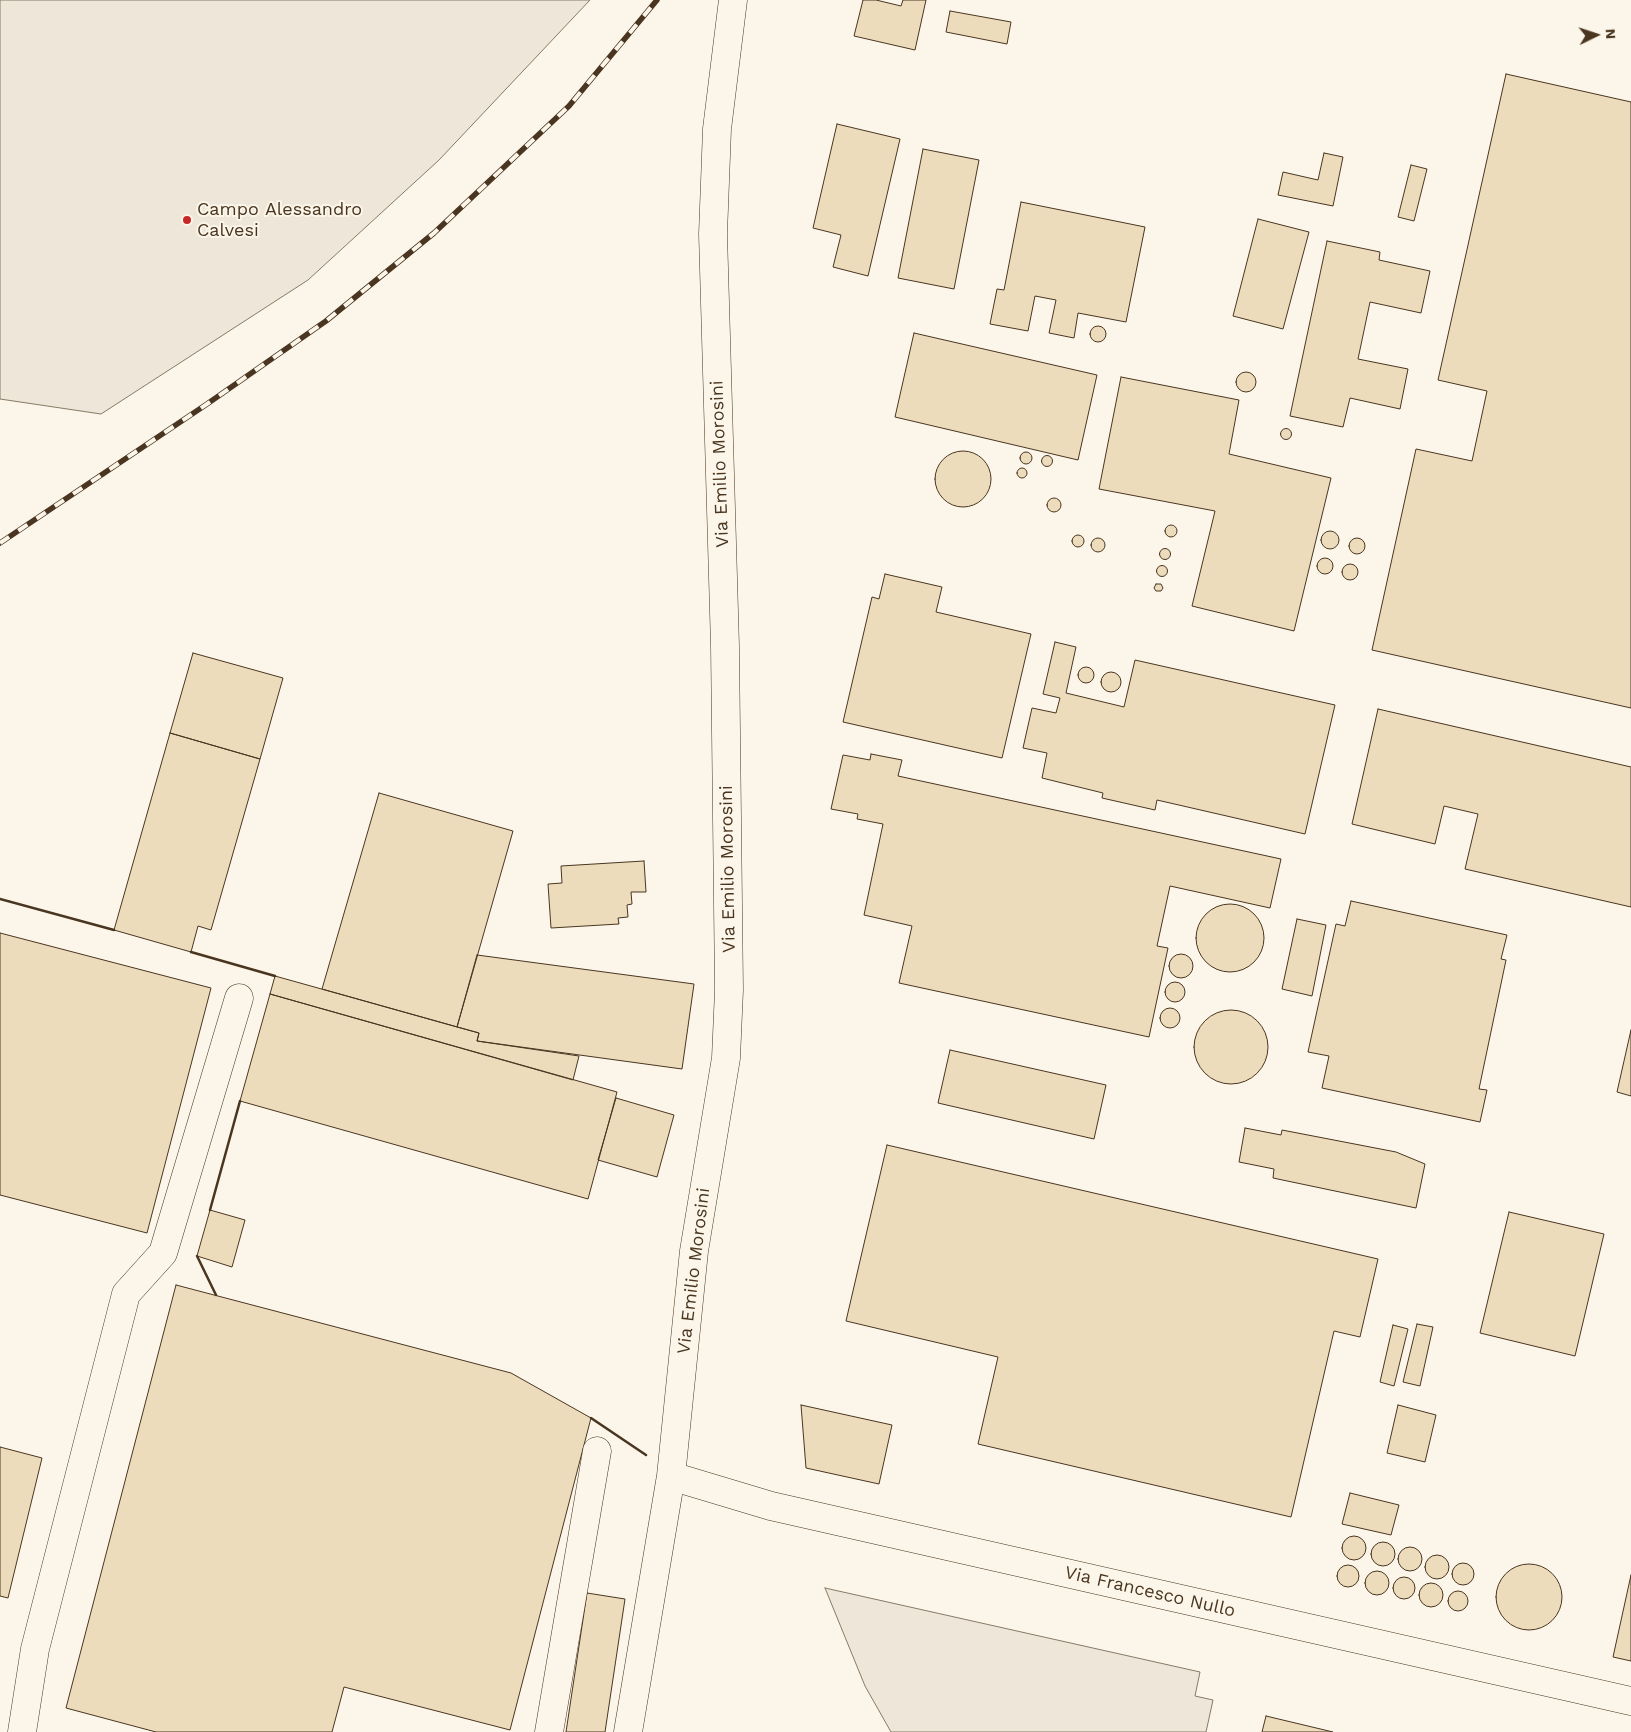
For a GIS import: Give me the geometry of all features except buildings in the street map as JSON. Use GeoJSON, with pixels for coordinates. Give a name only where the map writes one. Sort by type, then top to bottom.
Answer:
{"type":"FeatureCollection","features":[{"type":"Feature","properties":{"kind":"street","name":"Via Emilio Morosini"},"geometry":{"type":"LineString","coordinates":[[628,1732],[671,1476],[694,1251],[726,1058],[729,990],[725,646],[712,234],[717,129],[733,0]]}},
{"type":"Feature","properties":{"kind":"street"},"geometry":{"type":"LineString","coordinates":[[22,1732],[35,1649],[126,1294],[163,1253],[239,998]]}},
{"type":"Feature","properties":{"kind":"street"},"geometry":{"type":"LineString","coordinates":[[549,1732],[597,1451]]}},
{"type":"Feature","properties":{"kind":"street","name":"Via Francesco Nullo"},"geometry":{"type":"LineString","coordinates":[[671,1476],[771,1506],[1631,1701]]}},
{"type":"Feature","properties":{"kind":"shaded area","name":"Campo Alessandro Calvesi"},"geometry":{"type":"Polygon","coordinates":[[[0,0],[590,0],[439,160],[308,280],[101,414],[0,399],[0,0]]]}},
{"type":"Feature","properties":{"kind":"shaded area"},"geometry":{"type":"Polygon","coordinates":[[[825,1588],[1200,1672],[1195,1696],[1213,1700],[1206,1732],[891,1732],[865,1686],[825,1588]]]}},
{"type":"Feature","properties":{"kind":"railway"},"geometry":{"type":"LineString","coordinates":[[0,543],[207,404],[326,321],[434,233],[569,106],[657,0]]}},
{"type":"Feature","properties":{"kind":"wall"},"geometry":{"type":"LineString","coordinates":[[0,899],[114,930]]}},
{"type":"Feature","properties":{"kind":"wall"},"geometry":{"type":"LineString","coordinates":[[191,952],[275,976]]}},
{"type":"Feature","properties":{"kind":"wall"},"geometry":{"type":"LineString","coordinates":[[210,1210],[240,1101]]}},
{"type":"Feature","properties":{"kind":"wall"},"geometry":{"type":"LineString","coordinates":[[197,1256],[216,1295]]}},
{"type":"Feature","properties":{"kind":"wall"},"geometry":{"type":"LineString","coordinates":[[591,1418],[646,1455]]}},
{"type":"Feature","properties":{"kind":"place","name":"Campo Alessandro Calvesi"},"geometry":{"type":"Point","coordinates":[187,220]}}]}
